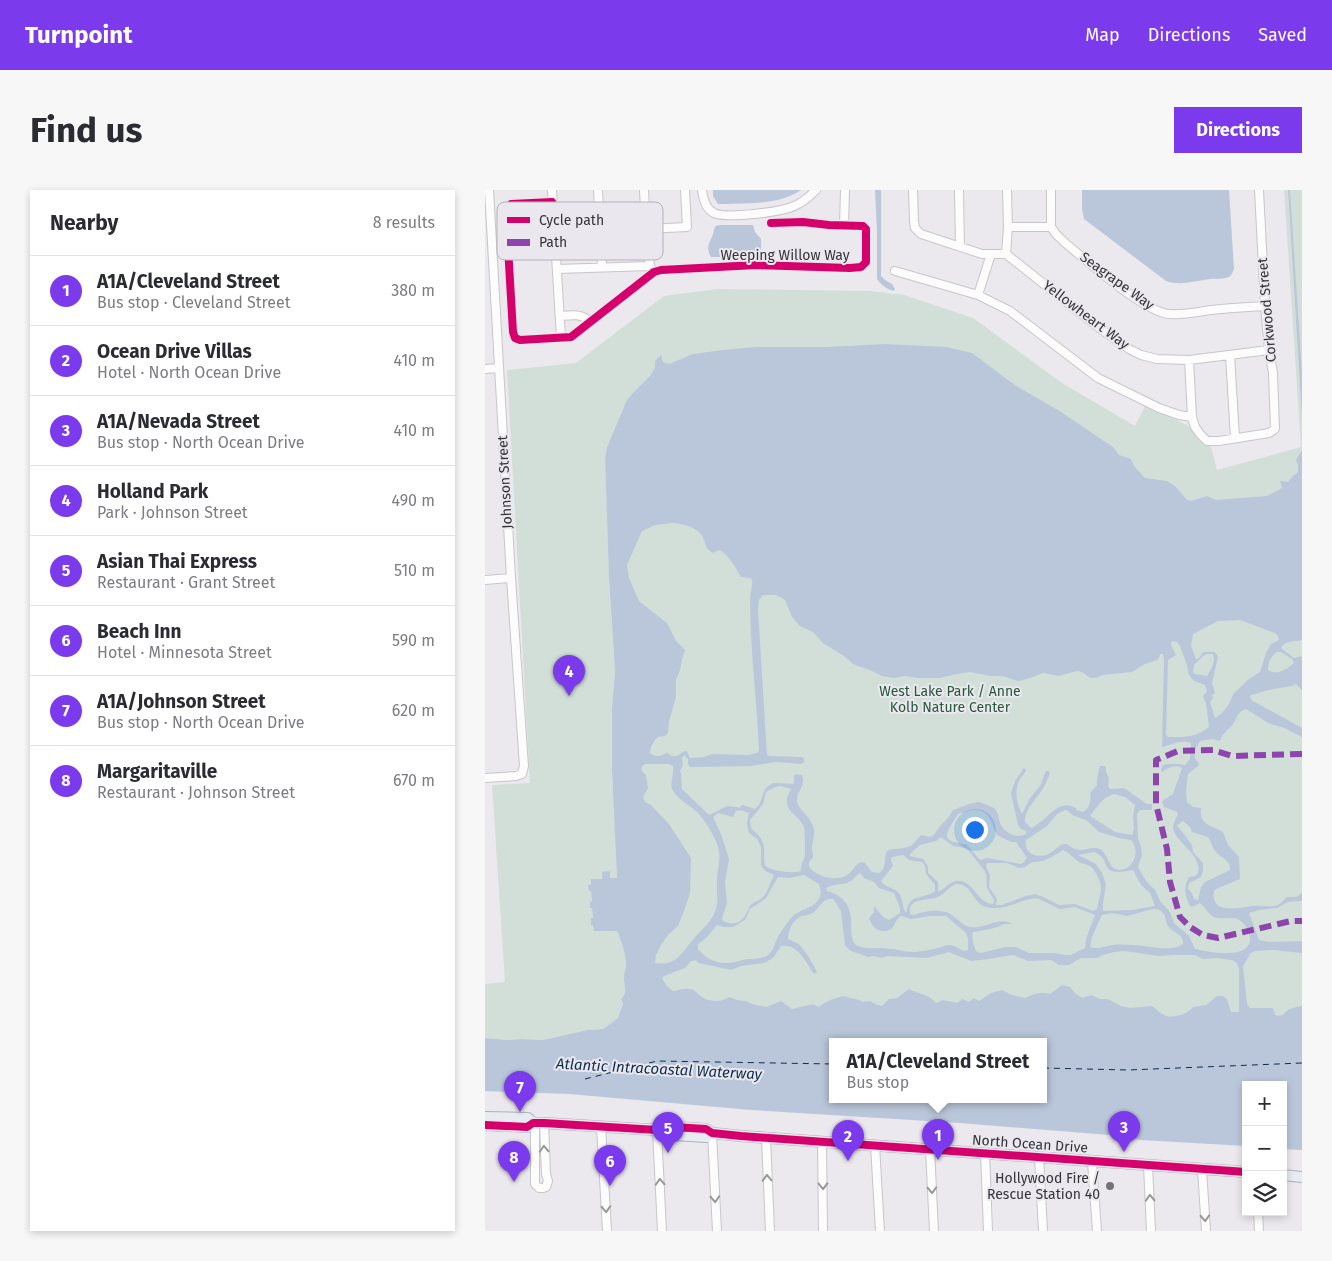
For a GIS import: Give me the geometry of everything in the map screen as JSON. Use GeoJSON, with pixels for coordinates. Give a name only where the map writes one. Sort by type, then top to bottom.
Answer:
{"type":"FeatureCollection","features":[{"type":"Feature","properties":{"kind":"main road","name":"North Ocean Drive"},"geometry":{"type":"LineString","coordinates":[[485,1117],[528,1118],[537,1123]]}},
{"type":"Feature","properties":{"kind":"main road","name":"North Ocean Drive"},"geometry":{"type":"LineString","coordinates":[[485,1125],[527,1127],[537,1123],[657,1130],[673,1127],[706,1129],[712,1133],[766,1138],[1242,1172]]}},
{"type":"Feature","properties":{"kind":"main road"},"geometry":{"type":"LineString","coordinates":[[1287,1175],[1302,1177]]}},
{"type":"Feature","properties":{"kind":"street","name":"Johnson Street"},"geometry":{"type":"LineString","coordinates":[[485,778],[523,774],[524,766],[511,578],[489,190]]}},
{"type":"Feature","properties":{"kind":"street"},"geometry":{"type":"LineString","coordinates":[[551,190],[552,202]]}},
{"type":"Feature","properties":{"kind":"street"},"geometry":{"type":"LineString","coordinates":[[663,228],[687,227],[685,190]]}},
{"type":"Feature","properties":{"kind":"street"},"geometry":{"type":"LineString","coordinates":[[702,190],[707,207],[715,214],[726,216],[782,210],[795,206],[808,198],[816,190]]}},
{"type":"Feature","properties":{"kind":"street"},"geometry":{"type":"LineString","coordinates":[[771,223],[803,222],[844,225],[845,190]]}},
{"type":"Feature","properties":{"kind":"street"},"geometry":{"type":"LineString","coordinates":[[913,190],[913,221],[915,228],[921,234],[982,254],[1007,254],[1007,190]]}},
{"type":"Feature","properties":{"kind":"street"},"geometry":{"type":"LineString","coordinates":[[959,190],[960,247]]}},
{"type":"Feature","properties":{"kind":"street"},"geometry":{"type":"LineString","coordinates":[[1008,227],[1051,227],[1051,190]]}},
{"type":"Feature","properties":{"kind":"street","name":"Corkwood Street"},"geometry":{"type":"LineString","coordinates":[[1235,438],[1269,433],[1275,429],[1273,373],[1265,306],[1259,190]]}},
{"type":"Feature","properties":{"kind":"street"},"geometry":{"type":"LineString","coordinates":[[795,206],[803,222]]}},
{"type":"Feature","properties":{"kind":"street","name":"Weeping Willow Way"},"geometry":{"type":"LineString","coordinates":[[557,269],[602,267],[670,270],[756,265],[861,267],[866,262],[866,229],[863,226],[844,225]]}},
{"type":"Feature","properties":{"kind":"street","name":"Seagrape Way"},"geometry":{"type":"LineString","coordinates":[[1051,227],[1064,242],[1122,288],[1150,307],[1167,314],[1183,314],[1233,307],[1265,306]]}},
{"type":"Feature","properties":{"kind":"street"},"geometry":{"type":"LineString","coordinates":[[978,295],[991,254]]}},
{"type":"Feature","properties":{"kind":"street","name":"Yellowheart Way"},"geometry":{"type":"LineString","coordinates":[[1007,254],[1098,326],[1129,349],[1141,355],[1157,359],[1189,360],[1269,350]]}},
{"type":"Feature","properties":{"kind":"street"},"geometry":{"type":"LineString","coordinates":[[509,260],[515,338],[520,340],[571,337],[652,269],[651,260]]}},
{"type":"Feature","properties":{"kind":"street"},"geometry":{"type":"LineString","coordinates":[[556,260],[561,338]]}},
{"type":"Feature","properties":{"kind":"street"},"geometry":{"type":"LineString","coordinates":[[602,260],[602,267]]}},
{"type":"Feature","properties":{"kind":"street"},"geometry":{"type":"LineString","coordinates":[[895,271],[978,295],[1010,311],[1098,378],[1159,408],[1192,417]]}},
{"type":"Feature","properties":{"kind":"street"},"geometry":{"type":"LineString","coordinates":[[560,316],[581,315],[590,322]]}},
{"type":"Feature","properties":{"kind":"street"},"geometry":{"type":"LineString","coordinates":[[1189,360],[1192,417],[1195,428],[1207,441],[1219,441],[1235,438],[1230,355]]}},
{"type":"Feature","properties":{"kind":"street"},"geometry":{"type":"LineString","coordinates":[[485,369],[499,368]]}},
{"type":"Feature","properties":{"kind":"street"},"geometry":{"type":"LineString","coordinates":[[485,580],[511,578]]}},
{"type":"Feature","properties":{"kind":"street"},"geometry":{"type":"LineString","coordinates":[[537,1123],[547,1183],[546,1187],[543,1188],[539,1188],[536,1185],[534,1142],[537,1123]]}},
{"type":"Feature","properties":{"kind":"street"},"geometry":{"type":"LineString","coordinates":[[601,1126],[607,1231]]}},
{"type":"Feature","properties":{"kind":"street"},"geometry":{"type":"LineString","coordinates":[[657,1130],[662,1231]]}},
{"type":"Feature","properties":{"kind":"street"},"geometry":{"type":"LineString","coordinates":[[712,1133],[717,1231]]}},
{"type":"Feature","properties":{"kind":"street"},"geometry":{"type":"LineString","coordinates":[[766,1138],[770,1231]]}},
{"type":"Feature","properties":{"kind":"street"},"geometry":{"type":"LineString","coordinates":[[822,1142],[823,1231]]}},
{"type":"Feature","properties":{"kind":"street"},"geometry":{"type":"LineString","coordinates":[[875,1145],[880,1231]]}},
{"type":"Feature","properties":{"kind":"street"},"geometry":{"type":"LineString","coordinates":[[930,1149],[934,1231]]}},
{"type":"Feature","properties":{"kind":"street"},"geometry":{"type":"LineString","coordinates":[[985,1153],[988,1231]]}},
{"type":"Feature","properties":{"kind":"street"},"geometry":{"type":"LineString","coordinates":[[1039,1157],[1043,1231]]}},
{"type":"Feature","properties":{"kind":"street"},"geometry":{"type":"LineString","coordinates":[[1093,1161],[1097,1231]]}},
{"type":"Feature","properties":{"kind":"street"},"geometry":{"type":"LineString","coordinates":[[1148,1165],[1151,1231]]}},
{"type":"Feature","properties":{"kind":"street"},"geometry":{"type":"LineString","coordinates":[[1202,1169],[1206,1231]]}},
{"type":"Feature","properties":{"kind":"street"},"geometry":{"type":"LineString","coordinates":[[536,1175],[546,1174]]}},
{"type":"Feature","properties":{"kind":"street"},"geometry":{"type":"LineString","coordinates":[[1258,1216],[1259,1231]]}},
{"type":"Feature","properties":{"kind":"green space","name":"West Lake Park / Anne Kolb Nature Center"},"geometry":{"type":"Polygon","coordinates":[[[1284,190],[1288,190],[1302,420],[1302,1038],[635,1012],[608,454],[626,402],[607,447],[605,458],[609,578],[615,672],[612,707],[612,771],[617,878],[610,879],[602,872],[602,879],[589,885],[594,931],[618,932],[624,952],[626,964],[624,976],[625,993],[621,999],[623,1004],[618,1018],[603,1029],[588,1030],[543,1040],[485,1038],[485,984],[505,982],[492,785],[530,783],[507,370],[576,363],[664,296],[717,289],[870,291],[904,295],[973,318],[1062,383],[1135,426],[1146,404],[1190,427],[1199,440],[1211,447],[1217,470],[1301,447],[1284,190]]]}},
{"type":"Feature","properties":{"kind":"green space"},"geometry":{"type":"Polygon","coordinates":[[[1289,190],[1302,190],[1302,383],[1289,190]]]}},
{"type":"Feature","properties":{"kind":"water"},"geometry":{"type":"Polygon","coordinates":[[[713,190],[801,190],[774,201],[718,204],[713,196],[713,190]]]}},
{"type":"Feature","properties":{"kind":"water"},"geometry":{"type":"Polygon","coordinates":[[[875,190],[881,190],[881,276],[892,284],[895,289],[893,291],[877,279],[875,190]]]}},
{"type":"Feature","properties":{"kind":"water"},"geometry":{"type":"Polygon","coordinates":[[[1082,190],[1229,190],[1234,269],[1232,273],[1230,276],[1223,278],[1182,283],[1166,281],[1084,219],[1082,190]]]}},
{"type":"Feature","properties":{"kind":"water"},"geometry":{"type":"Polygon","coordinates":[[[1288,190],[1290,190],[1302,373],[1302,420],[1288,190]]]}},
{"type":"Feature","properties":{"kind":"water"},"geometry":{"type":"Polygon","coordinates":[[[724,225],[753,225],[755,232],[761,239],[761,252],[754,257],[711,257],[708,247],[714,228],[724,225]]]}},
{"type":"Feature","properties":{"kind":"water","name":"Atlantic Intracoastal Waterway"},"geometry":{"type":"Polygon","coordinates":[[[886,344],[947,347],[972,353],[1016,386],[1058,410],[1113,447],[1119,455],[1131,459],[1134,466],[1145,478],[1167,481],[1175,486],[1187,500],[1191,501],[1207,496],[1216,500],[1267,496],[1282,488],[1280,481],[1288,482],[1298,472],[1296,460],[1302,450],[1302,640],[1287,642],[1281,648],[1294,658],[1302,656],[1302,690],[1296,684],[1251,695],[1250,697],[1253,701],[1302,728],[1302,737],[1268,723],[1246,709],[1239,714],[1220,741],[1213,739],[1200,741],[1195,755],[1199,765],[1188,774],[1186,792],[1187,802],[1193,807],[1201,808],[1204,822],[1223,832],[1228,845],[1239,857],[1240,879],[1214,891],[1214,899],[1217,904],[1227,908],[1275,906],[1287,897],[1296,897],[1302,893],[1301,901],[1288,902],[1277,908],[1249,913],[1259,940],[1269,942],[1302,941],[1302,953],[1274,950],[1255,951],[1251,953],[1243,966],[1247,1004],[1250,1008],[1272,1008],[1275,1015],[1279,1016],[1283,1015],[1286,1011],[1302,1006],[1302,1150],[1287,1149],[1287,1081],[1242,1081],[1242,1146],[1141,1140],[1121,1136],[960,1123],[751,1110],[569,1094],[485,1091],[485,1038],[543,1040],[588,1030],[603,1029],[618,1018],[623,1004],[621,999],[625,993],[624,976],[626,964],[623,948],[618,932],[594,931],[593,925],[591,925],[591,918],[593,918],[592,908],[590,908],[590,902],[592,901],[591,891],[589,891],[588,885],[591,884],[591,879],[602,879],[602,872],[610,871],[610,878],[617,878],[612,771],[612,707],[615,672],[609,578],[605,458],[607,447],[626,402],[650,376],[655,368],[655,361],[661,355],[663,362],[669,364],[693,354],[756,347],[826,347],[886,344]],[[677,523],[655,525],[642,531],[627,565],[629,578],[639,601],[667,623],[676,641],[685,650],[676,680],[676,697],[669,721],[668,733],[655,740],[650,753],[658,756],[667,753],[674,756],[687,751],[690,758],[704,757],[712,754],[749,755],[757,753],[759,751],[750,618],[752,580],[741,577],[723,552],[719,550],[713,553],[709,551],[702,536],[695,529],[677,523]],[[763,595],[759,600],[758,610],[767,755],[802,757],[804,762],[801,764],[775,762],[751,766],[690,767],[688,759],[684,755],[682,758],[683,765],[680,771],[682,789],[709,815],[727,806],[743,808],[736,811],[733,817],[718,813],[713,817],[729,859],[725,882],[727,903],[723,921],[735,923],[740,921],[750,906],[765,895],[774,875],[765,871],[761,865],[761,847],[757,839],[749,833],[747,825],[748,815],[759,805],[765,789],[773,783],[793,784],[796,774],[802,775],[803,783],[797,800],[799,807],[810,820],[814,829],[813,856],[809,866],[820,875],[827,878],[836,878],[849,874],[861,862],[865,863],[872,872],[879,873],[884,866],[887,851],[909,847],[921,835],[933,836],[953,810],[974,803],[980,802],[994,808],[998,813],[1002,827],[1007,832],[1018,836],[1026,834],[1026,831],[1018,825],[1011,793],[1015,781],[1024,768],[1026,770],[1017,785],[1016,794],[1022,814],[1030,798],[1040,786],[1046,771],[1050,773],[1044,787],[1025,817],[1025,822],[1031,828],[1063,806],[1069,805],[1083,812],[1089,804],[1090,793],[1097,785],[1100,766],[1106,766],[1110,789],[1124,788],[1147,804],[1152,804],[1152,810],[1140,810],[1137,814],[1138,838],[1142,855],[1138,867],[1146,881],[1155,890],[1160,901],[1170,912],[1174,923],[1189,936],[1195,949],[1227,953],[1242,950],[1248,946],[1250,940],[1249,933],[1246,926],[1240,920],[1214,917],[1200,903],[1192,907],[1190,906],[1187,899],[1185,888],[1187,881],[1189,877],[1195,876],[1198,873],[1198,866],[1192,853],[1174,831],[1173,826],[1178,814],[1177,812],[1164,807],[1162,801],[1173,794],[1182,768],[1174,766],[1162,772],[1161,770],[1163,765],[1166,764],[1185,765],[1190,759],[1191,743],[1179,742],[1162,747],[1163,654],[1160,654],[1157,660],[1145,664],[1132,672],[1103,675],[1096,678],[1090,678],[1077,671],[1059,676],[1043,673],[1018,681],[1002,676],[970,672],[940,678],[905,676],[894,678],[882,676],[853,664],[823,643],[813,632],[800,626],[792,617],[785,600],[776,595],[763,595]],[[1240,620],[1218,621],[1193,634],[1191,646],[1196,659],[1203,652],[1215,652],[1218,657],[1212,683],[1215,693],[1212,695],[1213,698],[1210,702],[1215,718],[1229,704],[1233,694],[1249,679],[1260,672],[1271,644],[1279,640],[1277,634],[1240,620]],[[1172,641],[1171,645],[1176,655],[1168,660],[1166,735],[1168,737],[1190,736],[1209,727],[1203,696],[1207,691],[1205,685],[1194,681],[1189,675],[1180,646],[1177,642],[1172,641]],[[1277,652],[1272,657],[1268,670],[1271,672],[1281,671],[1294,663],[1292,659],[1281,652],[1277,652]],[[1206,654],[1194,665],[1193,672],[1195,674],[1207,676],[1214,657],[1213,654],[1206,654]],[[669,764],[643,765],[642,769],[646,775],[648,788],[643,797],[645,802],[651,805],[669,824],[691,858],[690,893],[683,914],[678,926],[668,935],[656,955],[655,963],[663,964],[675,960],[712,917],[717,902],[719,853],[714,837],[702,818],[674,793],[671,784],[673,766],[669,764]],[[780,786],[766,792],[763,804],[750,820],[750,824],[763,844],[765,866],[783,872],[801,871],[805,855],[804,827],[788,807],[788,796],[791,789],[780,786]],[[1114,794],[1100,803],[1090,816],[1115,832],[1132,835],[1135,805],[1125,797],[1114,794]],[[978,810],[958,814],[948,830],[947,835],[951,841],[966,844],[980,860],[988,858],[1021,864],[1024,862],[1027,858],[1016,842],[1011,842],[997,835],[986,814],[978,810]],[[1065,810],[1057,814],[1047,826],[1026,840],[1027,848],[1031,854],[1042,856],[1049,854],[1066,844],[1078,850],[1100,849],[1113,868],[1117,870],[1126,869],[1133,862],[1135,849],[1131,840],[1099,832],[1086,820],[1074,816],[1068,811],[1065,810]],[[1183,821],[1177,825],[1192,845],[1193,852],[1203,863],[1201,877],[1189,883],[1188,889],[1194,899],[1198,900],[1201,887],[1205,882],[1230,870],[1230,867],[1228,862],[1215,850],[1208,837],[1192,832],[1190,827],[1183,821]],[[941,837],[936,841],[920,845],[910,856],[923,859],[928,866],[928,873],[938,882],[938,892],[949,884],[962,881],[967,883],[983,900],[993,904],[994,900],[987,888],[986,874],[968,850],[953,846],[941,837]],[[1063,850],[1048,859],[1032,862],[1025,867],[1019,868],[1007,863],[987,863],[986,866],[990,875],[989,887],[997,899],[996,905],[1002,905],[1035,894],[1059,905],[1075,904],[1093,911],[1097,909],[1101,885],[1097,875],[1090,866],[1079,862],[1063,850]],[[1094,852],[1078,855],[1096,864],[1102,873],[1106,884],[1103,911],[1132,910],[1155,906],[1150,893],[1141,885],[1133,870],[1114,872],[1109,870],[1100,855],[1094,852]],[[903,855],[892,857],[893,866],[881,881],[899,893],[906,913],[913,899],[935,891],[935,885],[926,874],[925,866],[922,862],[909,860],[903,855]],[[860,873],[847,883],[826,888],[827,891],[839,896],[846,903],[850,911],[852,936],[858,946],[915,952],[949,945],[964,951],[968,950],[966,933],[946,916],[911,919],[901,916],[890,930],[876,929],[869,918],[874,912],[874,906],[883,917],[889,920],[900,913],[900,908],[894,893],[879,888],[874,882],[864,878],[860,873]],[[804,875],[789,878],[778,877],[766,898],[750,909],[745,920],[733,927],[717,925],[698,944],[698,949],[711,960],[724,963],[764,957],[769,954],[779,934],[791,918],[816,902],[820,897],[819,884],[804,875]],[[956,884],[936,898],[920,900],[912,904],[910,914],[944,911],[971,927],[1002,921],[1013,924],[1005,924],[973,932],[975,948],[977,952],[981,953],[1005,947],[1016,947],[1029,953],[1071,955],[1085,948],[1086,939],[1095,915],[1075,907],[1060,909],[1037,898],[1006,907],[986,907],[978,902],[969,890],[956,884]],[[833,899],[826,900],[813,913],[802,916],[793,922],[788,939],[799,944],[809,957],[817,972],[814,974],[797,951],[787,946],[781,946],[773,958],[764,963],[741,966],[731,970],[699,963],[695,960],[690,962],[685,968],[662,978],[673,991],[692,990],[710,1000],[718,1001],[729,997],[766,1007],[781,1001],[792,1009],[813,1004],[818,1007],[830,1000],[843,996],[863,1002],[870,1001],[882,1006],[889,999],[897,998],[909,989],[927,996],[936,1003],[943,1000],[957,1003],[963,999],[969,1002],[974,998],[979,1001],[991,993],[1002,990],[1025,998],[1034,994],[1050,994],[1062,985],[1070,987],[1082,998],[1091,995],[1100,999],[1108,999],[1121,1006],[1130,1008],[1152,1006],[1166,1016],[1181,1015],[1193,1007],[1206,1005],[1217,996],[1223,996],[1227,999],[1231,1012],[1239,1012],[1239,969],[1237,963],[1232,960],[1203,959],[1195,955],[1158,956],[1124,951],[1114,952],[1098,958],[1081,958],[1069,965],[1059,965],[1051,960],[1028,961],[1013,955],[971,961],[949,952],[926,958],[868,957],[851,951],[845,946],[841,911],[833,899]],[[1158,909],[1127,916],[1112,913],[1102,915],[1092,937],[1090,947],[1138,945],[1172,948],[1183,944],[1182,938],[1168,926],[1164,914],[1158,909]]]}},
{"type":"Feature","properties":{"kind":"waterway"},"geometry":{"type":"LineString","coordinates":[[743,808],[752,811]]}},
{"type":"Feature","properties":{"kind":"ferry route"},"geometry":{"type":"LineString","coordinates":[[585,1079],[657,1061],[829,1064]]}},
{"type":"Feature","properties":{"kind":"ferry route"},"geometry":{"type":"LineString","coordinates":[[1047,1068],[1128,1070],[1302,1063]]}},
{"type":"Feature","properties":{"kind":"marked path"},"geometry":{"type":"LineString","coordinates":[[1302,754],[1232,756],[1213,750],[1178,751],[1156,760],[1156,804],[1167,849],[1170,882],[1180,917],[1190,927],[1203,935],[1218,938],[1291,921],[1302,921]]}},
{"type":"Feature","properties":{"kind":"cycle path"},"geometry":{"type":"LineString","coordinates":[[509,260],[513,332],[515,338],[520,340],[571,337],[654,272],[661,270],[756,265],[850,268],[861,267],[866,262],[866,229],[863,226],[803,222],[771,223]]}},
{"type":"Feature","properties":{"kind":"cycle path"},"geometry":{"type":"LineString","coordinates":[[485,1125],[527,1127],[533,1123],[544,1123],[666,1132]]}},
{"type":"Feature","properties":{"kind":"cycle path"},"geometry":{"type":"LineString","coordinates":[[657,1130],[673,1127],[706,1129],[712,1133],[741,1136],[1242,1172]]}},
{"type":"Feature","properties":{"kind":"place","name":"Holland Park"},"geometry":{"type":"Point","coordinates":[569,696]}},
{"type":"Feature","properties":{"kind":"place","name":"A1A/Johnson Street"},"geometry":{"type":"Point","coordinates":[520,1112]}},
{"type":"Feature","properties":{"kind":"place","name":"A1A/Nevada Street"},"geometry":{"type":"Point","coordinates":[1124,1152]}},
{"type":"Feature","properties":{"kind":"place","name":"Asian Thai Express"},"geometry":{"type":"Point","coordinates":[668,1153]}},
{"type":"Feature","properties":{"kind":"place","name":"A1A/Cleveland Street"},"geometry":{"type":"Point","coordinates":[938,1160]}},
{"type":"Feature","properties":{"kind":"place","name":"Ocean Drive Villas"},"geometry":{"type":"Point","coordinates":[848,1161]}},
{"type":"Feature","properties":{"kind":"place","name":"Margaritaville"},"geometry":{"type":"Point","coordinates":[514,1182]}},
{"type":"Feature","properties":{"kind":"place","name":"Beach Inn"},"geometry":{"type":"Point","coordinates":[610,1186]}},
{"type":"Feature","properties":{"kind":"place","name":"Hollywood Fire / Rescue Station 40"},"geometry":{"type":"Point","coordinates":[1110,1186]}}]}
